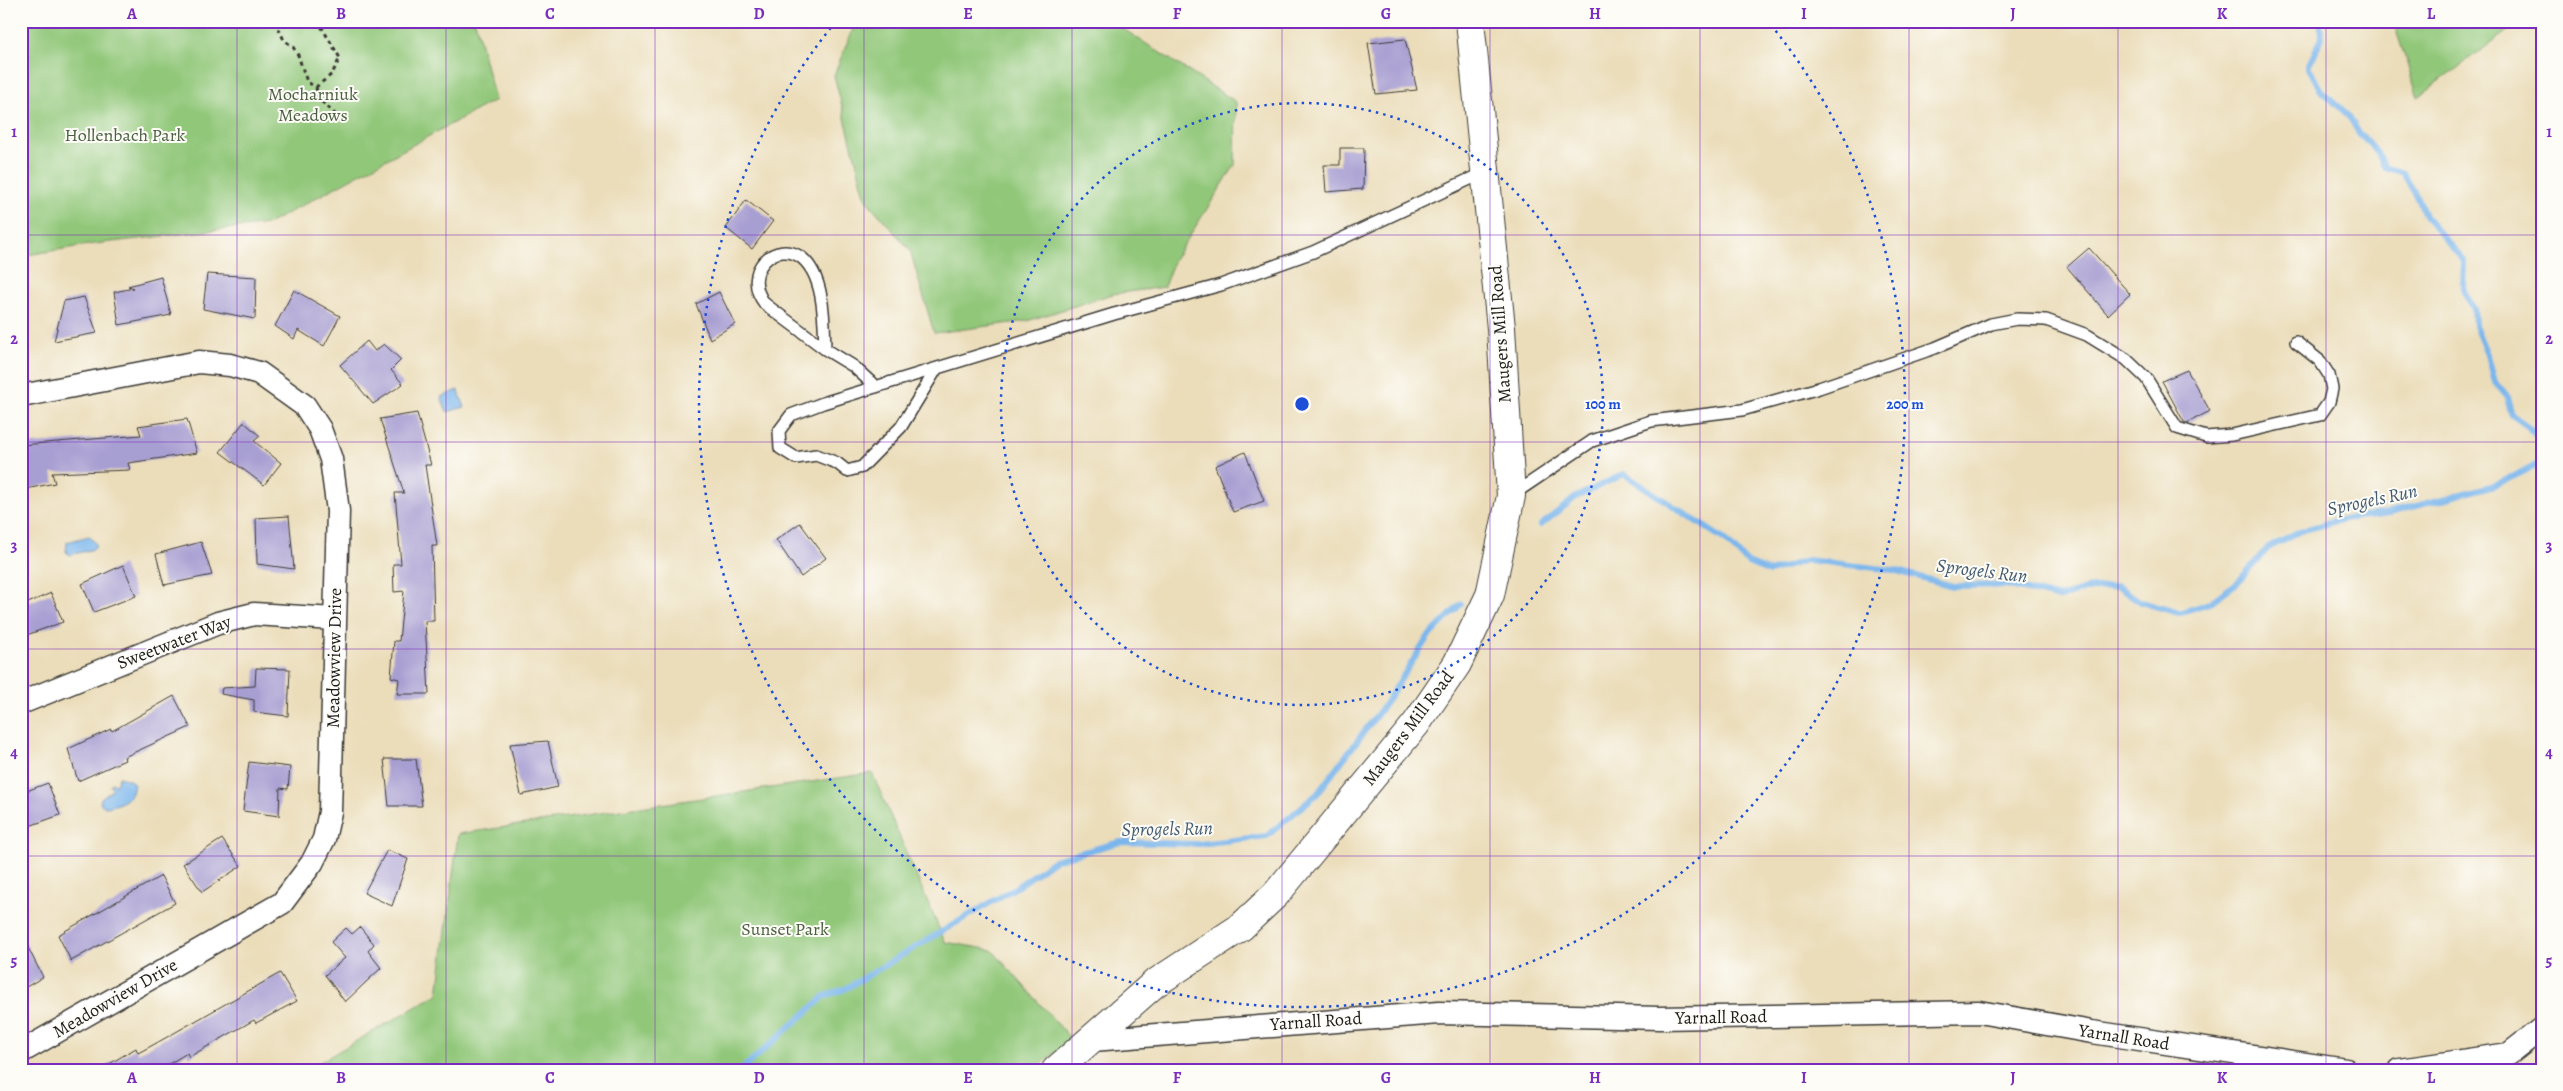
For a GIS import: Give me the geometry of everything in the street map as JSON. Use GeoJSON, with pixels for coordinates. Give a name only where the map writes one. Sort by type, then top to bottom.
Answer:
{"type":"FeatureCollection","features":[{"type":"Feature","properties":{"kind":"street","name":"Maugers Mill Road"},"geometry":{"type":"LineString","coordinates":[[1056,1070],[1154,984],[1240,927],[1276,894],[1416,724],[1457,664],[1490,595],[1511,496],[1501,328],[1470,21]]}},
{"type":"Feature","properties":{"kind":"street","name":"Meadowview Drive"},"geometry":{"type":"LineString","coordinates":[[21,396],[199,362],[230,365],[259,373],[305,406],[320,429],[331,459],[338,511],[330,812],[324,839],[312,863],[282,903],[21,1052]]}},
{"type":"Feature","properties":{"kind":"street","name":"Sweetwater Way"},"geometry":{"type":"LineString","coordinates":[[21,704],[218,622],[254,614],[334,619]]}},
{"type":"Feature","properties":{"kind":"street","name":"Yarnall Road"},"geometry":{"type":"LineString","coordinates":[[1092,1040],[1222,1028],[1440,1013],[1660,1018],[1979,1012],[2092,1032],[2346,1070]]}},
{"type":"Feature","properties":{"kind":"street"},"geometry":{"type":"LineString","coordinates":[[2400,1070],[2509,1054],[2542,1028]]}},
{"type":"Feature","properties":{"kind":"lane"},"geometry":{"type":"LineString","coordinates":[[937,368],[901,427],[862,467],[846,471],[837,463],[816,455],[796,458],[780,448],[779,430],[791,415],[823,402],[1048,333],[1230,282],[1313,252],[1486,172]]}},
{"type":"Feature","properties":{"kind":"lane"},"geometry":{"type":"LineString","coordinates":[[825,349],[824,307],[813,272],[802,258],[794,254],[779,252],[766,258],[758,269],[755,282],[758,295],[765,304],[825,349],[853,366],[876,386]]}},
{"type":"Feature","properties":{"kind":"lane"},"geometry":{"type":"LineString","coordinates":[[1511,496],[1592,441],[1651,421],[1742,410],[1903,360],[1991,324],[2017,319],[2046,320],[2087,335],[2126,358],[2146,378],[2178,428],[2206,437],[2232,435],[2320,415],[2329,402],[2332,389],[2329,375],[2320,361],[2296,342]]}},
{"type":"Feature","properties":{"kind":"path"},"geometry":{"type":"LineString","coordinates":[[276,21],[284,40],[293,47],[298,55],[307,82],[316,87]]}},
{"type":"Feature","properties":{"kind":"path"},"geometry":{"type":"LineString","coordinates":[[316,87],[332,74],[340,58],[318,21]]}},
{"type":"Feature","properties":{"kind":"path"},"geometry":{"type":"LineString","coordinates":[[316,87],[318,98],[335,114]]}},
{"type":"Feature","properties":{"kind":"green space"},"geometry":{"type":"Polygon","coordinates":[[[21,21],[475,21],[495,100],[268,224],[94,244],[21,256],[21,21]]]}},
{"type":"Feature","properties":{"kind":"green space"},"geometry":{"type":"Polygon","coordinates":[[[856,21],[1111,21],[1236,102],[1235,165],[1174,260],[1164,287],[1113,294],[1027,321],[934,333],[910,250],[866,200],[834,75],[856,21]]]}},
{"type":"Feature","properties":{"kind":"green space"},"geometry":{"type":"Polygon","coordinates":[[[2393,21],[2521,21],[2418,97],[2393,21]]]}},
{"type":"Feature","properties":{"kind":"green space","name":"Sunset Park"},"geometry":{"type":"Polygon","coordinates":[[[872,773],[945,942],[992,950],[1071,1039],[1035,1070],[306,1070],[438,994],[458,834],[872,773]]]}},
{"type":"Feature","properties":{"kind":"water"},"geometry":{"type":"Polygon","coordinates":[[[458,390],[465,407],[447,412],[441,397],[458,390]]]}},
{"type":"Feature","properties":{"kind":"water"},"geometry":{"type":"Polygon","coordinates":[[[89,536],[96,544],[94,549],[70,555],[66,552],[67,542],[89,536]]]}},
{"type":"Feature","properties":{"kind":"water"},"geometry":{"type":"Polygon","coordinates":[[[119,777],[130,780],[134,785],[132,793],[124,801],[105,807],[100,803],[101,798],[113,789],[110,786],[112,783],[116,784],[119,777]]]}},
{"type":"Feature","properties":{"kind":"building"},"geometry":{"type":"Polygon","coordinates":[[[1405,39],[1417,90],[1376,94],[1368,43],[1405,39]]]}},
{"type":"Feature","properties":{"kind":"building"},"geometry":{"type":"Polygon","coordinates":[[[1340,148],[1364,148],[1363,189],[1326,192],[1324,165],[1340,165],[1340,148]]]}},
{"type":"Feature","properties":{"kind":"building"},"geometry":{"type":"Polygon","coordinates":[[[746,200],[773,221],[752,249],[726,228],[746,200]]]}},
{"type":"Feature","properties":{"kind":"building"},"geometry":{"type":"Polygon","coordinates":[[[2089,248],[2130,294],[2108,315],[2067,267],[2089,248]]]}},
{"type":"Feature","properties":{"kind":"building"},"geometry":{"type":"Polygon","coordinates":[[[207,274],[256,277],[255,319],[203,309],[207,274]]]}},
{"type":"Feature","properties":{"kind":"building"},"geometry":{"type":"Polygon","coordinates":[[[161,277],[171,315],[119,325],[114,292],[134,288],[128,286],[161,277]]]}},
{"type":"Feature","properties":{"kind":"building"},"geometry":{"type":"Polygon","coordinates":[[[294,290],[340,316],[324,346],[298,330],[294,339],[275,326],[294,290]]]}},
{"type":"Feature","properties":{"kind":"building"},"geometry":{"type":"Polygon","coordinates":[[[719,292],[735,324],[710,339],[696,304],[719,292]]]}},
{"type":"Feature","properties":{"kind":"building"},"geometry":{"type":"Polygon","coordinates":[[[84,297],[97,333],[54,341],[64,301],[84,297]]]}},
{"type":"Feature","properties":{"kind":"building"},"geometry":{"type":"Polygon","coordinates":[[[367,341],[375,351],[384,344],[401,360],[391,370],[403,384],[373,404],[340,365],[367,341]]]}},
{"type":"Feature","properties":{"kind":"building"},"geometry":{"type":"Polygon","coordinates":[[[2187,370],[2210,411],[2187,423],[2184,422],[2162,381],[2187,370]]]}},
{"type":"Feature","properties":{"kind":"building"},"geometry":{"type":"Polygon","coordinates":[[[417,413],[431,465],[425,465],[437,546],[432,546],[434,621],[425,621],[429,694],[397,694],[399,679],[391,677],[394,641],[399,641],[404,591],[394,592],[393,564],[401,564],[395,493],[404,493],[380,419],[417,413]]]}},
{"type":"Feature","properties":{"kind":"building"},"geometry":{"type":"Polygon","coordinates":[[[187,419],[197,453],[128,463],[130,470],[52,473],[55,483],[21,490],[21,445],[141,435],[138,426],[187,419]]]}},
{"type":"Feature","properties":{"kind":"building"},"geometry":{"type":"Polygon","coordinates":[[[244,422],[260,436],[254,441],[281,463],[264,485],[220,452],[244,422]]]}},
{"type":"Feature","properties":{"kind":"building"},"geometry":{"type":"Polygon","coordinates":[[[1245,452],[1264,501],[1233,512],[1215,466],[1245,452]]]}},
{"type":"Feature","properties":{"kind":"building"},"geometry":{"type":"Polygon","coordinates":[[[289,516],[294,569],[257,564],[256,518],[289,516]]]}},
{"type":"Feature","properties":{"kind":"building"},"geometry":{"type":"Polygon","coordinates":[[[800,523],[826,558],[801,577],[776,540],[800,523]]]}},
{"type":"Feature","properties":{"kind":"building"},"geometry":{"type":"Polygon","coordinates":[[[201,542],[212,575],[164,585],[156,554],[201,542]]]}},
{"type":"Feature","properties":{"kind":"building"},"geometry":{"type":"Polygon","coordinates":[[[123,565],[136,596],[94,612],[82,584],[123,565]]]}},
{"type":"Feature","properties":{"kind":"building"},"geometry":{"type":"Polygon","coordinates":[[[51,593],[63,622],[21,637],[21,606],[51,593]]]}},
{"type":"Feature","properties":{"kind":"building"},"geometry":{"type":"Polygon","coordinates":[[[256,668],[290,669],[288,716],[254,712],[254,700],[221,694],[222,688],[255,686],[256,668]]]}},
{"type":"Feature","properties":{"kind":"building"},"geometry":{"type":"Polygon","coordinates":[[[174,696],[190,727],[124,757],[125,760],[78,781],[68,749],[111,729],[112,731],[174,696]]]}},
{"type":"Feature","properties":{"kind":"building"},"geometry":{"type":"Polygon","coordinates":[[[548,741],[558,787],[521,795],[510,744],[548,741]]]}},
{"type":"Feature","properties":{"kind":"building"},"geometry":{"type":"Polygon","coordinates":[[[384,759],[416,759],[422,806],[389,806],[384,759]]]}},
{"type":"Feature","properties":{"kind":"building"},"geometry":{"type":"Polygon","coordinates":[[[249,762],[290,767],[288,789],[280,788],[279,816],[243,811],[249,762]]]}},
{"type":"Feature","properties":{"kind":"building"},"geometry":{"type":"Polygon","coordinates":[[[48,783],[60,815],[21,829],[21,793],[48,783]]]}},
{"type":"Feature","properties":{"kind":"building"},"geometry":{"type":"Polygon","coordinates":[[[222,839],[241,866],[202,892],[183,864],[222,839]]]}},
{"type":"Feature","properties":{"kind":"building"},"geometry":{"type":"Polygon","coordinates":[[[387,850],[408,859],[392,906],[364,893],[387,850]]]}},
{"type":"Feature","properties":{"kind":"building"},"geometry":{"type":"Polygon","coordinates":[[[161,876],[175,903],[71,961],[58,935],[161,876]]]}},
{"type":"Feature","properties":{"kind":"building"},"geometry":{"type":"Polygon","coordinates":[[[360,927],[374,944],[368,951],[381,968],[345,1002],[325,975],[345,958],[331,942],[346,928],[352,934],[360,927]]]}},
{"type":"Feature","properties":{"kind":"building"},"geometry":{"type":"Polygon","coordinates":[[[21,934],[43,977],[21,990],[21,934]]]}},
{"type":"Feature","properties":{"kind":"building"},"geometry":{"type":"Polygon","coordinates":[[[280,973],[297,1001],[256,1023],[254,1020],[189,1057],[187,1053],[159,1070],[99,1070],[136,1048],[138,1053],[153,1045],[280,973]]]}},
{"type":"Feature","properties":{"kind":"waterway"},"geometry":{"type":"LineString","coordinates":[[2319,21],[2322,38],[2308,66],[2320,89],[2349,116],[2360,135],[2378,152],[2384,167],[2403,173],[2420,202],[2425,216],[2464,261],[2463,290],[2474,309],[2475,326],[2489,359],[2495,382],[2507,397],[2512,415],[2530,428],[2542,442]]}},
{"type":"Feature","properties":{"kind":"waterway","name":"Sprogels Run"},"geometry":{"type":"LineString","coordinates":[[1541,525],[1576,497],[1624,474],[1725,540],[1748,563],[1770,572],[1807,560],[1893,570],[1953,586],[2006,585],[2060,598],[2085,589],[2118,586],[2141,602],[2179,613],[2209,603],[2237,583],[2268,548],[2300,531],[2344,519],[2390,513],[2495,485],[2542,463]]}},
{"type":"Feature","properties":{"kind":"waterway","name":"Sprogels Run"},"geometry":{"type":"LineString","coordinates":[[741,1070],[825,996],[845,989],[1015,888],[1055,860],[1120,842],[1199,844],[1267,836],[1317,794],[1385,704],[1428,637],[1461,604]]}},
{"type":"Feature","properties":{"kind":"park label","name":"Mocharniuk Meadows"},"geometry":{"type":"Point","coordinates":[313,104]}},
{"type":"Feature","properties":{"kind":"park label","name":"Hollenbach Park"},"geometry":{"type":"Point","coordinates":[125,135]}}]}
